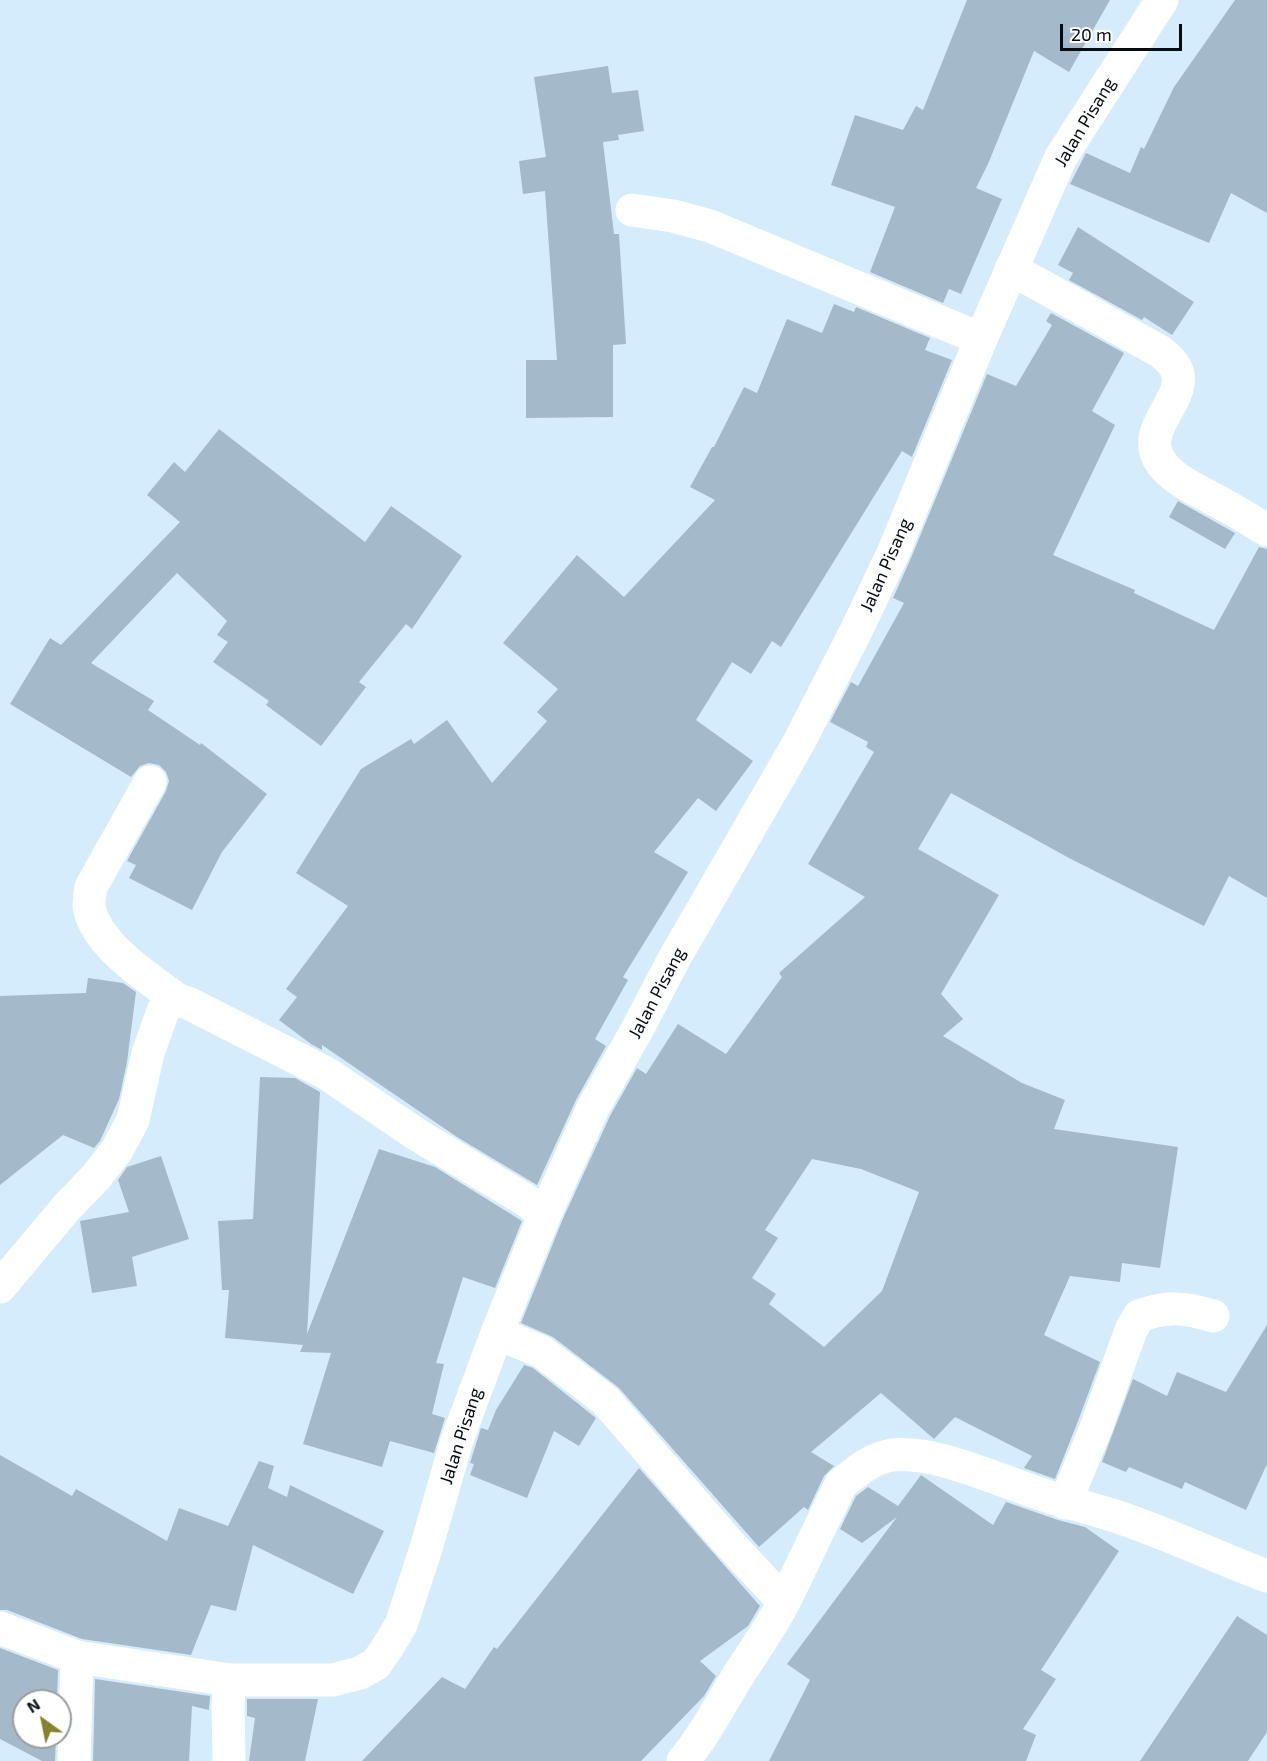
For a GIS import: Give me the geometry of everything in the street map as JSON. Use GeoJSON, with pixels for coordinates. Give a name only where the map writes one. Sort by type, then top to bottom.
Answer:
{"type":"FeatureCollection","features":[{"type":"Feature","properties":{"kind":"street","name":"Jalan Pisang"},"geometry":{"type":"LineString","coordinates":[[0,1628],[77,1657],[230,1680],[333,1680],[360,1673],[376,1664],[401,1625],[457,1440],[545,1214],[593,1108],[674,959],[798,744],[855,633],[894,551],[1011,268],[1061,158],[1162,0]]}},
{"type":"Feature","properties":{"kind":"street"},"geometry":{"type":"LineString","coordinates":[[632,210],[673,216],[710,226],[981,339]]}},
{"type":"Feature","properties":{"kind":"street"},"geometry":{"type":"LineString","coordinates":[[1011,268],[1161,352],[1171,361],[1178,373],[1178,386],[1155,432],[1156,451],[1161,462],[1180,480],[1267,530]]}},
{"type":"Feature","properties":{"kind":"street"},"geometry":{"type":"LineString","coordinates":[[150,783],[91,887],[89,906],[97,926],[110,945],[128,962],[178,1000],[326,1073],[416,1134],[545,1214]]}},
{"type":"Feature","properties":{"kind":"street"},"geometry":{"type":"LineString","coordinates":[[0,1287],[117,1150],[133,1120],[148,1053],[163,1011],[170,1002],[178,1000]]}},
{"type":"Feature","properties":{"kind":"street"},"geometry":{"type":"LineString","coordinates":[[1065,1503],[1096,1428],[1131,1330],[1139,1316],[1169,1308],[1193,1310],[1213,1316]]}},
{"type":"Feature","properties":{"kind":"street"},"geometry":{"type":"LineString","coordinates":[[497,1333],[542,1352],[604,1400],[728,1542],[784,1602]]}},
{"type":"Feature","properties":{"kind":"street"},"geometry":{"type":"LineString","coordinates":[[683,1761],[701,1739],[734,1683],[768,1633],[835,1502],[841,1484],[856,1471],[880,1457],[894,1455],[927,1457],[969,1469],[1065,1503],[1114,1515],[1267,1576]]}},
{"type":"Feature","properties":{"kind":"street"},"geometry":{"type":"LineString","coordinates":[[74,1761],[77,1657]]}},
{"type":"Feature","properties":{"kind":"street"},"geometry":{"type":"LineString","coordinates":[[229,1761],[230,1680]]}},
{"type":"Feature","properties":{"kind":"building"},"geometry":{"type":"Polygon","coordinates":[[[967,0],[1110,0],[1069,72],[1034,51],[976,188],[1002,199],[961,294],[949,289],[943,303],[870,272],[895,207],[831,185],[855,115],[903,130],[916,106],[923,110],[967,0]]]}},
{"type":"Feature","properties":{"kind":"building"},"geometry":{"type":"Polygon","coordinates":[[[1235,0],[1267,0],[1267,213],[1231,193],[1209,243],[1070,184],[1086,153],[1130,173],[1141,147],[1144,149],[1174,87],[1235,0]]]}},
{"type":"Feature","properties":{"kind":"building"},"geometry":{"type":"Polygon","coordinates":[[[608,66],[612,93],[638,90],[644,131],[618,135],[619,140],[603,142],[614,234],[619,234],[626,344],[613,345],[613,417],[526,418],[526,360],[557,360],[545,191],[523,194],[519,161],[546,157],[534,77],[608,66]]]}},
{"type":"Feature","properties":{"kind":"building"},"geometry":{"type":"Polygon","coordinates":[[[1078,227],[1194,302],[1172,335],[1144,317],[1142,320],[1069,280],[1073,273],[1058,265],[1078,227]]]}},
{"type":"Feature","properties":{"kind":"building"},"geometry":{"type":"Polygon","coordinates":[[[834,304],[854,312],[856,307],[930,338],[925,350],[952,360],[912,457],[902,451],[781,647],[772,641],[751,674],[732,662],[696,720],[753,761],[716,811],[698,798],[654,852],[688,872],[623,977],[628,980],[595,1039],[606,1046],[576,1100],[537,1185],[457,1137],[322,1045],[322,1050],[311,1044],[279,1020],[297,997],[286,989],[348,906],[296,873],[361,769],[411,739],[414,744],[447,720],[492,783],[547,721],[537,712],[558,689],[503,643],[577,555],[624,597],[715,500],[690,487],[714,447],[744,387],[757,393],[787,319],[822,333],[834,304]]]}},
{"type":"Feature","properties":{"kind":"building"},"geometry":{"type":"Polygon","coordinates":[[[1051,313],[1124,353],[1092,411],[1115,425],[1053,555],[1135,590],[1134,593],[1214,630],[1259,547],[1267,549],[1267,898],[1229,876],[1204,926],[1069,858],[951,793],[918,849],[999,895],[941,994],[963,1019],[943,1036],[1022,1083],[1065,1100],[1054,1129],[1178,1147],[1160,1268],[1122,1263],[1120,1282],[1070,1276],[1044,1335],[1100,1362],[1055,1479],[1024,1468],[1032,1456],[955,1417],[934,1439],[881,1393],[811,1452],[834,1466],[824,1476],[808,1510],[804,1507],[759,1547],[619,1388],[553,1337],[521,1323],[562,1221],[610,1116],[637,1068],[646,1074],[678,1024],[726,1054],[782,977],[779,973],[865,897],[808,864],[874,752],[866,747],[868,742],[830,722],[851,682],[858,686],[904,603],[893,598],[987,374],[1016,386],[1052,325],[1046,321],[1051,313]],[[812,1159],[765,1230],[778,1238],[752,1278],[776,1294],[769,1304],[824,1347],[882,1291],[919,1192],[861,1169],[812,1159]]]}},
{"type":"Feature","properties":{"kind":"building"},"geometry":{"type":"Polygon","coordinates":[[[219,429],[365,542],[391,506],[462,556],[412,629],[406,624],[359,682],[366,687],[321,746],[266,705],[269,701],[213,662],[228,642],[217,635],[227,621],[177,573],[91,663],[154,701],[148,710],[200,745],[201,743],[267,794],[222,852],[192,910],[129,878],[136,865],[127,861],[166,791],[169,781],[166,772],[159,765],[149,763],[140,766],[131,777],[10,704],[50,638],[61,645],[180,522],[147,495],[174,462],[185,472],[219,429]]]}},
{"type":"Feature","properties":{"kind":"building"},"geometry":{"type":"Polygon","coordinates":[[[1178,501],[1235,533],[1225,549],[1169,517],[1178,501]]]}},
{"type":"Feature","properties":{"kind":"building"},"geometry":{"type":"Polygon","coordinates":[[[88,978],[123,983],[136,992],[127,1062],[119,1099],[100,1141],[94,1148],[63,1135],[0,1185],[0,996],[86,993],[88,978]]]}},
{"type":"Feature","properties":{"kind":"building"},"geometry":{"type":"Polygon","coordinates":[[[260,1077],[295,1078],[320,1092],[307,1334],[379,1149],[435,1167],[522,1221],[495,1288],[463,1277],[436,1363],[444,1364],[432,1414],[445,1418],[434,1453],[390,1441],[382,1467],[303,1444],[331,1353],[300,1352],[303,1345],[225,1338],[229,1290],[222,1290],[218,1221],[253,1219],[260,1077]]]}},
{"type":"Feature","properties":{"kind":"building"},"geometry":{"type":"Polygon","coordinates":[[[161,1156],[189,1239],[132,1257],[137,1286],[92,1293],[80,1221],[129,1212],[118,1180],[127,1167],[161,1156]]]}},
{"type":"Feature","properties":{"kind":"building"},"geometry":{"type":"Polygon","coordinates":[[[1267,1325],[1267,1464],[1246,1510],[1185,1482],[1182,1489],[1129,1467],[1126,1472],[1102,1462],[1133,1379],[1167,1396],[1177,1372],[1226,1392],[1267,1325]]]}},
{"type":"Feature","properties":{"kind":"building"},"geometry":{"type":"Polygon","coordinates":[[[524,1365],[533,1368],[596,1418],[579,1446],[554,1431],[527,1498],[470,1475],[474,1464],[470,1463],[481,1428],[488,1430],[496,1410],[524,1365]]]}},
{"type":"Feature","properties":{"kind":"building"},"geometry":{"type":"Polygon","coordinates":[[[0,1455],[72,1496],[76,1489],[167,1541],[179,1508],[228,1526],[259,1461],[274,1466],[268,1488],[287,1497],[290,1485],[384,1531],[353,1594],[253,1545],[236,1611],[211,1605],[191,1655],[82,1639],[7,1610],[0,1610],[0,1455]]]}},
{"type":"Feature","properties":{"kind":"building"},"geometry":{"type":"Polygon","coordinates":[[[639,1468],[760,1606],[748,1626],[700,1661],[716,1676],[704,1696],[641,1761],[362,1761],[442,1677],[465,1689],[494,1647],[497,1649],[639,1468]]]}},
{"type":"Feature","properties":{"kind":"building"},"geometry":{"type":"Polygon","coordinates":[[[921,1475],[993,1525],[1006,1502],[1085,1527],[1119,1551],[1041,1670],[1056,1679],[1023,1729],[1036,1735],[1026,1761],[769,1761],[810,1680],[787,1664],[897,1517],[862,1543],[840,1529],[856,1496],[868,1487],[898,1506],[921,1475]]]}},
{"type":"Feature","properties":{"kind":"building"},"geometry":{"type":"Polygon","coordinates":[[[1237,1616],[1267,1635],[1267,1732],[1248,1761],[1140,1761],[1237,1616]]]}},
{"type":"Feature","properties":{"kind":"building"},"geometry":{"type":"Polygon","coordinates":[[[0,1648],[58,1670],[57,1689],[12,1689],[12,1745],[0,1739],[0,1648]]]}},
{"type":"Feature","properties":{"kind":"building"},"geometry":{"type":"Polygon","coordinates":[[[95,1679],[210,1696],[209,1710],[192,1706],[189,1761],[93,1761],[95,1679]]]}},
{"type":"Feature","properties":{"kind":"building"},"geometry":{"type":"Polygon","coordinates":[[[247,1699],[318,1699],[305,1761],[249,1761],[255,1718],[247,1716],[247,1699]]]}},
{"type":"Feature","properties":{"kind":"building"},"geometry":{"type":"Polygon","coordinates":[[[19,1749],[56,1749],[55,1761],[42,1761],[19,1749]]]}}]}
